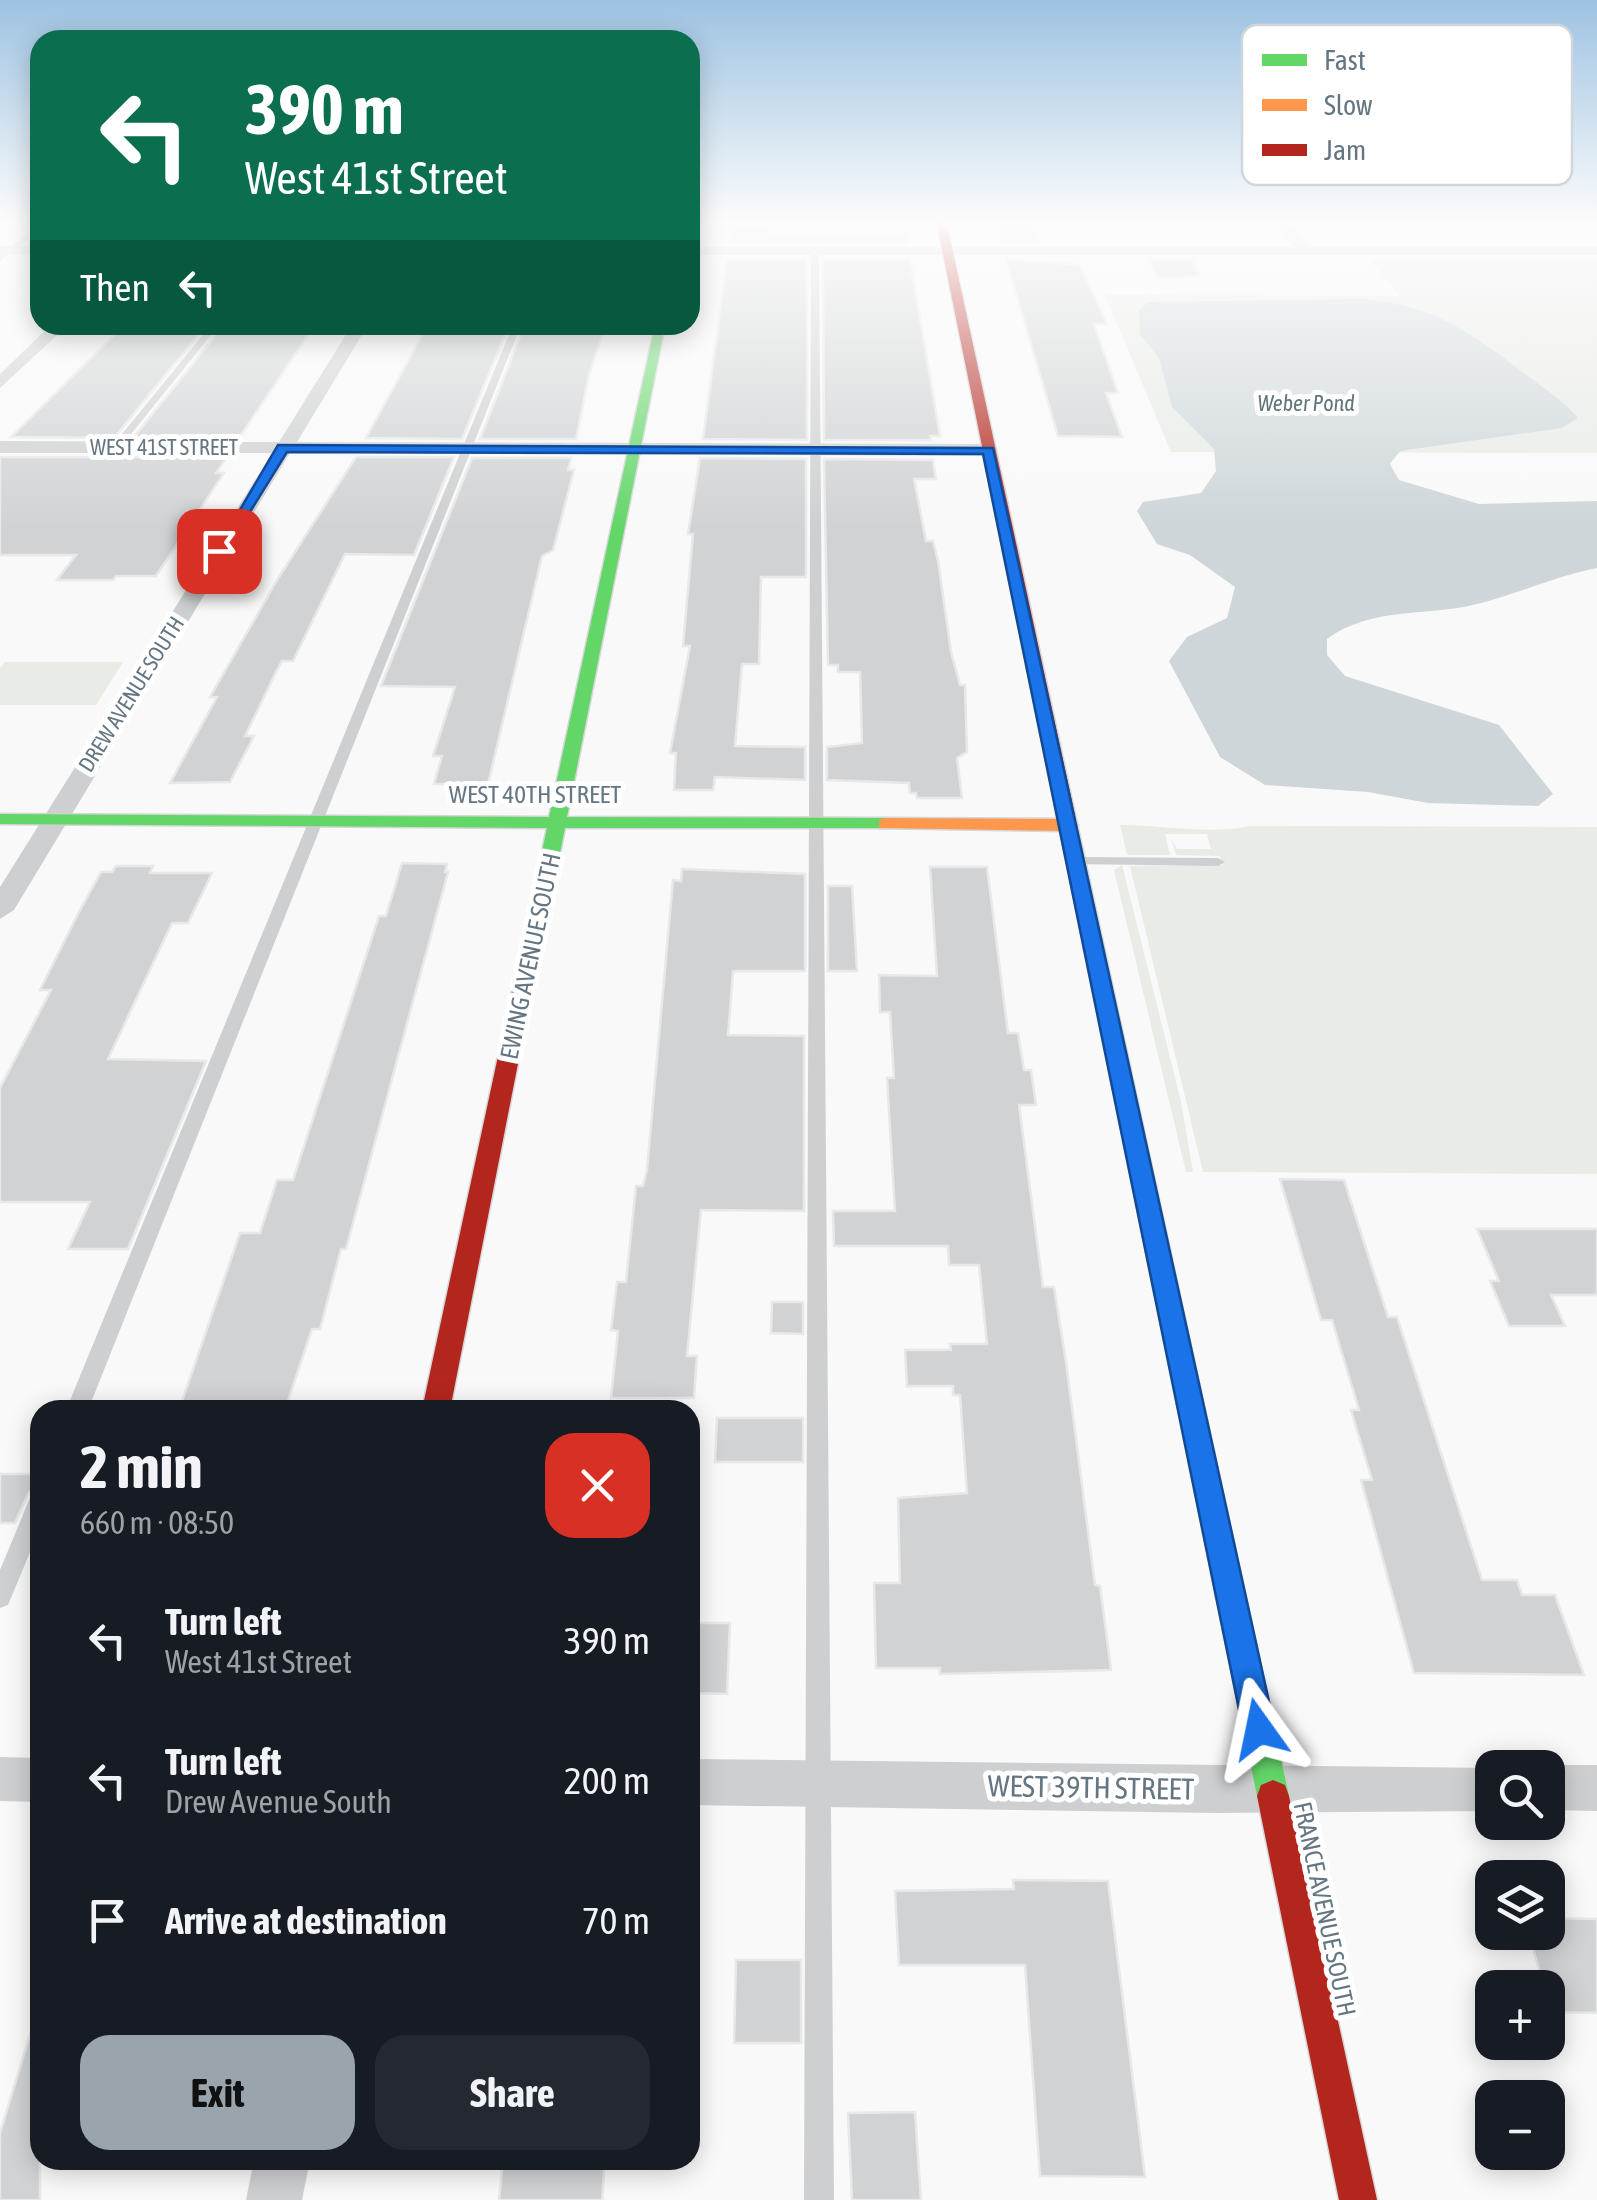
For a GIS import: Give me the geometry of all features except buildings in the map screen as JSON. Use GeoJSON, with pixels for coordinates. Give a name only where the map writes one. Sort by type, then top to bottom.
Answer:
{"type":"FeatureCollection","features":[{"type":"Feature","properties":{"kind":"main road","name":"FRANCE AVENUE SOUTH"},"geometry":{"type":"LineString","coordinates":[[964,323],[1358,2200]]}},
{"type":"Feature","properties":{"kind":"main road","name":"EWING AVENUE SOUTH"},"geometry":{"type":"LineString","coordinates":[[438,1400],[658,335]]}},
{"type":"Feature","properties":{"kind":"main road","name":"WEST 40TH STREET"},"geometry":{"type":"LineString","coordinates":[[0,819],[1070,825]]}},
{"type":"Feature","properties":{"kind":"street"},"geometry":{"type":"LineString","coordinates":[[0,382],[49,335]]}},
{"type":"Feature","properties":{"kind":"street","name":"DREW AVENUE SOUTH"},"geometry":{"type":"LineString","coordinates":[[0,910],[354,335]]}},
{"type":"Feature","properties":{"kind":"street","name":"WEST 41ST STREET"},"geometry":{"type":"LineString","coordinates":[[0,447],[989,450]]}},
{"type":"Feature","properties":{"kind":"street"},"geometry":{"type":"LineString","coordinates":[[0,1780],[30,1780]]}},
{"type":"Feature","properties":{"kind":"street","name":"WEST 39TH STREET"},"geometry":{"type":"LineString","coordinates":[[700,1782],[1475,1788]]}},
{"type":"Feature","properties":{"kind":"street"},"geometry":{"type":"LineString","coordinates":[[1565,1788],[1597,1788]]}},
{"type":"Feature","properties":{"kind":"street"},"geometry":{"type":"LineString","coordinates":[[274,2200],[280,2170]]}},
{"type":"Feature","properties":{"kind":"lane"},"geometry":{"type":"LineString","coordinates":[[815,323],[820,2200]]}},
{"type":"Feature","properties":{"kind":"lane"},"geometry":{"type":"LineString","coordinates":[[116,447],[208,335]]}},
{"type":"Feature","properties":{"kind":"lane"},"geometry":{"type":"LineString","coordinates":[[81,1400],[512,335]]}},
{"type":"Feature","properties":{"kind":"lane"},"geometry":{"type":"LineString","coordinates":[[1077,861],[1218,862]]}},
{"type":"Feature","properties":{"kind":"lane"},"geometry":{"type":"LineString","coordinates":[[0,1598],[30,1524]]}},
{"type":"Feature","properties":{"kind":"shaded area"},"geometry":{"type":"Polygon","coordinates":[[[1117,323],[1597,323],[1597,453],[1171,452],[1117,323]]]}},
{"type":"Feature","properties":{"kind":"shaded area"},"geometry":{"type":"Polygon","coordinates":[[[5,662],[123,662],[96,705],[0,705],[0,668],[5,662]]]}},
{"type":"Feature","properties":{"kind":"shaded area"},"geometry":{"type":"Polygon","coordinates":[[[1120,825],[1203,830],[1250,826],[1597,827],[1597,1174],[1203,1172],[1130,866],[1223,865],[1220,856],[1176,855],[1171,838],[1177,849],[1211,849],[1207,834],[1165,834],[1170,855],[1127,855],[1120,825]]]}},
{"type":"Feature","properties":{"kind":"shaded area"},"geometry":{"type":"Polygon","coordinates":[[[1122,865],[1181,1102],[1193,1172],[1186,1172],[1114,870],[1122,865]]]}},
{"type":"Feature","properties":{"kind":"water","name":"Weber Pond"},"geometry":{"type":"Polygon","coordinates":[[[1140,323],[1449,323],[1504,358],[1578,418],[1562,428],[1400,451],[1390,464],[1399,480],[1479,504],[1597,501],[1597,568],[1477,604],[1362,621],[1327,639],[1327,655],[1345,676],[1499,725],[1553,794],[1538,806],[1428,803],[1368,792],[1265,785],[1220,757],[1169,661],[1187,637],[1227,618],[1235,587],[1190,555],[1157,544],[1137,511],[1143,502],[1201,493],[1216,471],[1214,449],[1172,407],[1159,358],[1140,334],[1140,323]]]}},
{"type":"Feature","properties":{"kind":"traffic: fast"},"geometry":{"type":"LineString","coordinates":[[525,977],[658,335]]}},
{"type":"Feature","properties":{"kind":"traffic: fast"},"geometry":{"type":"LineString","coordinates":[[1066,815],[1273,1796]]}},
{"type":"Feature","properties":{"kind":"traffic: fast"},"geometry":{"type":"LineString","coordinates":[[0,819],[885,824]]}},
{"type":"Feature","properties":{"kind":"traffic: slow"},"geometry":{"type":"LineString","coordinates":[[885,824],[1069,825]]}},
{"type":"Feature","properties":{"kind":"traffic: jam"},"geometry":{"type":"LineString","coordinates":[[963,323],[1066,815]]}},
{"type":"Feature","properties":{"kind":"traffic: jam"},"geometry":{"type":"LineString","coordinates":[[438,1400],[525,977]]}},
{"type":"Feature","properties":{"kind":"traffic: jam"},"geometry":{"type":"LineString","coordinates":[[1273,1796],[1358,2200]]}},
{"type":"Feature","properties":{"kind":"route"},"geometry":{"type":"LineString","coordinates":[[219,551],[283,448],[989,450],[1259,1729]]}}]}
